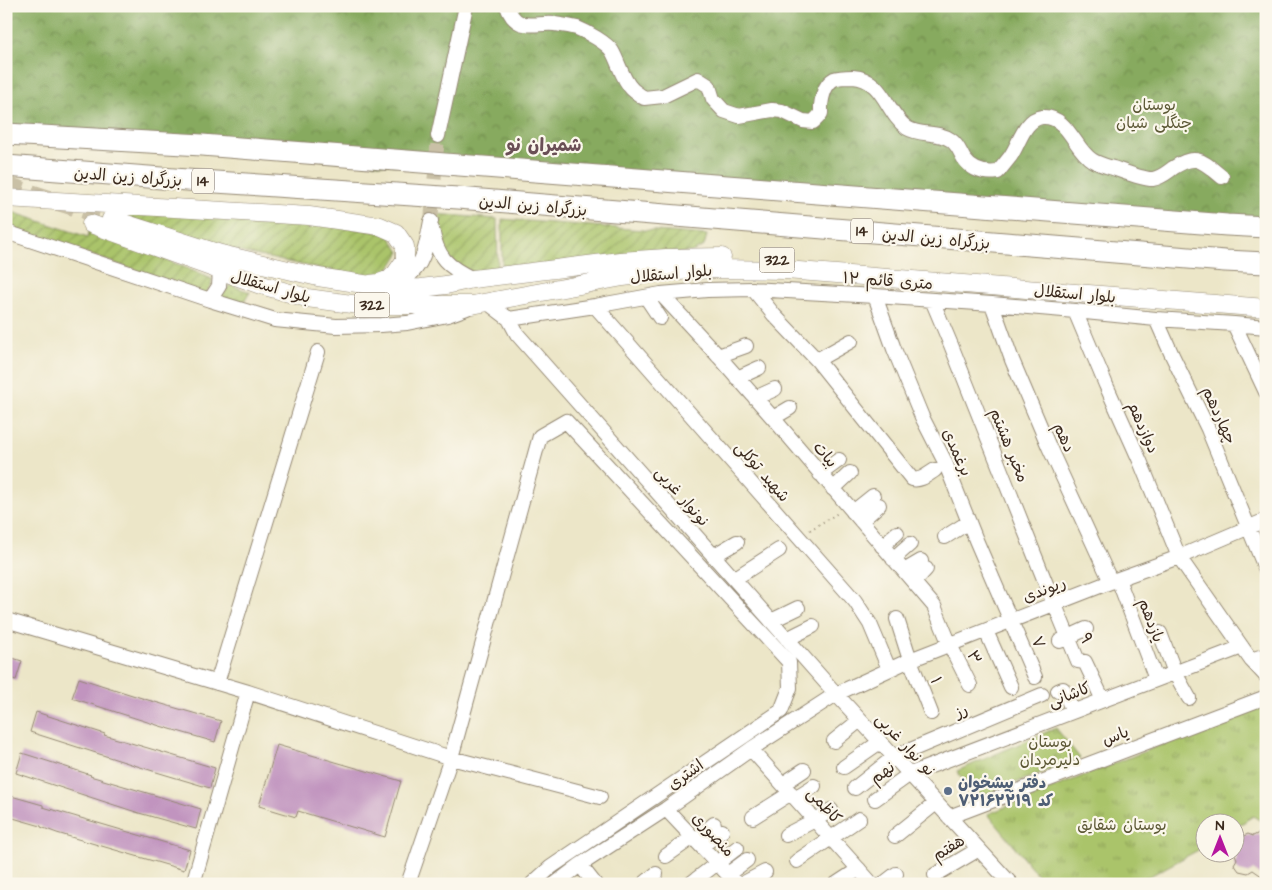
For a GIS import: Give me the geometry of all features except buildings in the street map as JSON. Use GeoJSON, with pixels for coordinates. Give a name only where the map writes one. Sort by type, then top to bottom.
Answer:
{"type":"FeatureCollection","features":[{"type":"Feature","properties":{"kind":"highway","name":"بزرگراه زین الدین"},"geometry":{"type":"LineString","coordinates":[[6,134],[202,145],[1266,227]]}},
{"type":"Feature","properties":{"kind":"highway","name":"بزرگراه زین الدین"},"geometry":{"type":"LineString","coordinates":[[6,166],[458,198],[1266,263]]}},
{"type":"Feature","properties":{"kind":"main road"},"geometry":{"type":"LineString","coordinates":[[6,198],[309,216],[380,226],[396,233],[405,246],[405,260],[390,279],[379,283],[361,284]]}},
{"type":"Feature","properties":{"kind":"main road","name":"بلوار استقلال"},"geometry":{"type":"LineString","coordinates":[[1266,298],[785,260],[719,257],[620,261],[474,279],[446,285],[392,289],[291,271],[95,220],[220,271],[285,292],[307,298],[359,305],[480,304],[623,277],[661,272],[716,269],[786,270],[1266,308]]}},
{"type":"Feature","properties":{"kind":"main road"},"geometry":{"type":"LineString","coordinates":[[578,266],[586,268],[589,272],[588,280],[584,284]]}},
{"type":"Feature","properties":{"kind":"main road"},"geometry":{"type":"LineString","coordinates":[[285,292],[276,281],[278,274],[291,271]]}},
{"type":"Feature","properties":{"kind":"street"},"geometry":{"type":"LineString","coordinates":[[438,136],[466,6]]}},
{"type":"Feature","properties":{"kind":"street"},"geometry":{"type":"LineString","coordinates":[[507,6],[510,15],[521,24],[554,24],[578,28],[598,39],[612,50],[631,88],[644,98],[663,96],[698,79],[709,86],[714,99],[724,111],[739,116],[772,110],[782,111],[803,121],[813,122],[820,114],[826,86],[835,79],[847,77],[862,78],[875,87],[887,101],[898,120],[908,129],[920,133],[940,135],[951,140],[958,146],[964,160],[973,168],[983,172],[998,172],[1011,156],[1023,132],[1033,120],[1042,117],[1054,119],[1067,128],[1083,153],[1101,164],[1151,179],[1163,177],[1173,168],[1184,162],[1192,160],[1202,161],[1222,177]]}},
{"type":"Feature","properties":{"kind":"street"},"geometry":{"type":"LineString","coordinates":[[392,289],[414,272],[422,260],[430,221],[436,248],[442,257],[460,272],[474,279]]}},
{"type":"Feature","properties":{"kind":"street"},"geometry":{"type":"LineString","coordinates":[[6,232],[275,320],[336,326],[407,323],[448,315],[480,304],[509,319],[518,297]]}},
{"type":"Feature","properties":{"kind":"street"},"geometry":{"type":"LineString","coordinates":[[210,300],[219,286],[220,271]]}},
{"type":"Feature","properties":{"kind":"street","name":"۱۲ متری قائم"},"geometry":{"type":"LineString","coordinates":[[509,319],[661,294],[752,289],[992,304],[1266,327]]}},
{"type":"Feature","properties":{"kind":"street","name":"برغمدی"},"geometry":{"type":"LineString","coordinates":[[752,289],[817,360],[912,479],[922,478],[935,470]]}},
{"type":"Feature","properties":{"kind":"street","name":"بیات"},"geometry":{"type":"LineString","coordinates":[[661,294],[738,378],[934,606],[950,645]]}},
{"type":"Feature","properties":{"kind":"street","name":"برغمدی"},"geometry":{"type":"LineString","coordinates":[[875,296],[922,417],[945,462],[1010,621]]}},
{"type":"Feature","properties":{"kind":"street"},"geometry":{"type":"LineString","coordinates":[[646,297],[660,318]]}},
{"type":"Feature","properties":{"kind":"street","name":"مخبر هشتم"},"geometry":{"type":"LineString","coordinates":[[932,300],[1055,607]]}},
{"type":"Feature","properties":{"kind":"street","name":"دهم"},"geometry":{"type":"LineString","coordinates":[[992,304],[1012,360],[1049,446],[1115,580]]}},
{"type":"Feature","properties":{"kind":"street","name":"شهید توکلی"},"geometry":{"type":"LineString","coordinates":[[595,306],[855,601],[870,624],[889,669]]}},
{"type":"Feature","properties":{"kind":"street","name":"دوازدهم"},"geometry":{"type":"LineString","coordinates":[[1075,311],[1179,557],[1251,660],[1266,676]]}},
{"type":"Feature","properties":{"kind":"street","name":"نونوار غربی"},"geometry":{"type":"LineString","coordinates":[[509,319],[517,334],[836,694]]}},
{"type":"Feature","properties":{"kind":"street","name":"چهاردهم"},"geometry":{"type":"LineString","coordinates":[[1156,319],[1208,429],[1266,570]]}},
{"type":"Feature","properties":{"kind":"street"},"geometry":{"type":"LineString","coordinates":[[1234,324],[1266,392]]}},
{"type":"Feature","properties":{"kind":"street"},"geometry":{"type":"LineString","coordinates":[[817,360],[851,341]]}},
{"type":"Feature","properties":{"kind":"street"},"geometry":{"type":"LineString","coordinates":[[718,356],[746,346]]}},
{"type":"Feature","properties":{"kind":"street"},"geometry":{"type":"LineString","coordinates":[[218,682],[318,352]]}},
{"type":"Feature","properties":{"kind":"street"},"geometry":{"type":"LineString","coordinates":[[738,378],[758,368]]}},
{"type":"Feature","properties":{"kind":"street"},"geometry":{"type":"LineString","coordinates":[[755,398],[775,389]]}},
{"type":"Feature","properties":{"kind":"street"},"geometry":{"type":"LineString","coordinates":[[773,418],[790,408]]}},
{"type":"Feature","properties":{"kind":"street"},"geometry":{"type":"LineString","coordinates":[[408,884],[451,758],[540,436],[566,421],[788,662],[790,688],[781,711],[551,867],[532,884]]}},
{"type":"Feature","properties":{"kind":"street"},"geometry":{"type":"LineString","coordinates":[[820,474],[838,460]]}},
{"type":"Feature","properties":{"kind":"street"},"geometry":{"type":"LineString","coordinates":[[833,489],[850,473]]}},
{"type":"Feature","properties":{"kind":"street"},"geometry":{"type":"LineString","coordinates":[[854,513],[876,501]]}},
{"type":"Feature","properties":{"kind":"street","name":"ریوندی"},"geometry":{"type":"LineString","coordinates":[[836,694],[910,660],[1010,621],[1055,607],[1115,580],[1179,557],[1266,520]]}},
{"type":"Feature","properties":{"kind":"street"},"geometry":{"type":"LineString","coordinates":[[945,537],[969,522]]}},
{"type":"Feature","properties":{"kind":"street"},"geometry":{"type":"LineString","coordinates":[[882,546],[897,533]]}},
{"type":"Feature","properties":{"kind":"street"},"geometry":{"type":"LineString","coordinates":[[713,556],[737,542]]}},
{"type":"Feature","properties":{"kind":"street"},"geometry":{"type":"LineString","coordinates":[[893,559],[910,544]]}},
{"type":"Feature","properties":{"kind":"street"},"geometry":{"type":"LineString","coordinates":[[734,579],[779,550]]}},
{"type":"Feature","properties":{"kind":"street"},"geometry":{"type":"LineString","coordinates":[[904,571],[924,565],[914,582]]}},
{"type":"Feature","properties":{"kind":"street","name":"یازدهم"},"geometry":{"type":"LineString","coordinates":[[1115,580],[1154,674]]}},
{"type":"Feature","properties":{"kind":"street","name":"۹"},"geometry":{"type":"LineString","coordinates":[[1055,607],[1064,639],[1078,662],[1085,662],[1103,700]]}},
{"type":"Feature","properties":{"kind":"street"},"geometry":{"type":"LineString","coordinates":[[771,621],[798,608]]}},
{"type":"Feature","properties":{"kind":"street","name":"۱"},"geometry":{"type":"LineString","coordinates":[[898,619],[910,660],[931,713]]}},
{"type":"Feature","properties":{"kind":"street"},"geometry":{"type":"LineString","coordinates":[[6,620],[218,682],[451,758],[600,797]]}},
{"type":"Feature","properties":{"kind":"street","name":"۷"},"geometry":{"type":"LineString","coordinates":[[1010,621],[1035,677]]}},
{"type":"Feature","properties":{"kind":"street"},"geometry":{"type":"LineString","coordinates":[[787,639],[813,626]]}},
{"type":"Feature","properties":{"kind":"street"},"geometry":{"type":"LineString","coordinates":[[1064,639],[1086,629]]}},
{"type":"Feature","properties":{"kind":"street"},"geometry":{"type":"LineString","coordinates":[[986,631],[1011,687]]}},
{"type":"Feature","properties":{"kind":"street"},"geometry":{"type":"LineString","coordinates":[[1160,633],[1174,673],[1189,698]]}},
{"type":"Feature","properties":{"kind":"street","name":"۳"},"geometry":{"type":"LineString","coordinates":[[950,645],[970,685]]}},
{"type":"Feature","properties":{"kind":"street","name":"کاشانی"},"geometry":{"type":"LineString","coordinates":[[910,774],[1242,647]]}},
{"type":"Feature","properties":{"kind":"street"},"geometry":{"type":"LineString","coordinates":[[1251,660],[1266,655]]}},
{"type":"Feature","properties":{"kind":"street"},"geometry":{"type":"LineString","coordinates":[[1058,691],[1063,689],[1073,711]]}},
{"type":"Feature","properties":{"kind":"street"},"geometry":{"type":"LineString","coordinates":[[192,884],[248,692]]}},
{"type":"Feature","properties":{"kind":"street","name":"نو نوار غربی"},"geometry":{"type":"LineString","coordinates":[[836,694],[1011,884]]}},
{"type":"Feature","properties":{"kind":"street","name":"اشتری"},"geometry":{"type":"LineString","coordinates":[[554,884],[751,749],[836,694]]}},
{"type":"Feature","properties":{"kind":"street","name":"رز"},"geometry":{"type":"LineString","coordinates":[[894,757],[1042,695]]}},
{"type":"Feature","properties":{"kind":"street","name":"یاس"},"geometry":{"type":"LineString","coordinates":[[950,817],[1266,697]]}},
{"type":"Feature","properties":{"kind":"street"},"geometry":{"type":"LineString","coordinates":[[834,741],[860,720]]}},
{"type":"Feature","properties":{"kind":"street"},"geometry":{"type":"LineString","coordinates":[[844,767],[880,742]]}},
{"type":"Feature","properties":{"kind":"street","name":"کاظمی"},"geometry":{"type":"LineString","coordinates":[[751,749],[831,838],[863,878]]}},
{"type":"Feature","properties":{"kind":"street"},"geometry":{"type":"LineString","coordinates":[[854,788],[894,757]]}},
{"type":"Feature","properties":{"kind":"street"},"geometry":{"type":"LineString","coordinates":[[790,792],[804,770]]}},
{"type":"Feature","properties":{"kind":"street","name":"نهم"},"geometry":{"type":"LineString","coordinates":[[875,799],[910,774]]}},
{"type":"Feature","properties":{"kind":"street"},"geometry":{"type":"LineString","coordinates":[[753,817],[790,792],[814,786]]}},
{"type":"Feature","properties":{"kind":"street"},"geometry":{"type":"LineString","coordinates":[[895,836],[936,803]]}},
{"type":"Feature","properties":{"kind":"street","name":"منصوری"},"geometry":{"type":"LineString","coordinates":[[666,809],[732,879]]}},
{"type":"Feature","properties":{"kind":"street"},"geometry":{"type":"LineString","coordinates":[[786,835],[831,810]]}},
{"type":"Feature","properties":{"kind":"street"},"geometry":{"type":"LineString","coordinates":[[797,861],[859,819]]}},
{"type":"Feature","properties":{"kind":"street"},"geometry":{"type":"LineString","coordinates":[[666,856],[697,841],[718,827]]}},
{"type":"Feature","properties":{"kind":"street"},"geometry":{"type":"LineString","coordinates":[[690,884],[736,848]]}},
{"type":"Feature","properties":{"kind":"street","name":"هفتم"},"geometry":{"type":"LineString","coordinates":[[934,875],[979,849]]}},
{"type":"Feature","properties":{"kind":"street"},"geometry":{"type":"LineString","coordinates":[[732,879],[747,860]]}},
{"type":"Feature","properties":{"kind":"street"},"geometry":{"type":"LineString","coordinates":[[580,865],[595,884]]}},
{"type":"Feature","properties":{"kind":"street"},"geometry":{"type":"LineString","coordinates":[[742,884],[765,872]]}},
{"type":"Feature","properties":{"kind":"street"},"geometry":{"type":"LineString","coordinates":[[644,884],[656,874]]}},
{"type":"Feature","properties":{"kind":"street"},"geometry":{"type":"LineString","coordinates":[[883,884],[896,874]]}},
{"type":"Feature","properties":{"kind":"street"},"geometry":{"type":"LineString","coordinates":[[836,884],[863,878]]}},
{"type":"Feature","properties":{"kind":"path"},"geometry":{"type":"LineString","coordinates":[[799,538],[854,513]]}},
{"type":"Feature","properties":{"kind":"green space","name":"بوستان جنگلی شیان"},"geometry":{"type":"Polygon","coordinates":[[[6,6],[1266,6],[1266,228],[6,137],[6,6]]]}},
{"type":"Feature","properties":{"kind":"green space"},"geometry":{"type":"Polygon","coordinates":[[[97,208],[316,222],[388,234],[400,252],[384,277],[336,272],[245,253],[97,208]]]}},
{"type":"Feature","properties":{"kind":"green space"},"geometry":{"type":"Polygon","coordinates":[[[6,210],[88,237],[90,227],[212,279],[211,286],[205,294],[6,226],[6,210]]]}},
{"type":"Feature","properties":{"kind":"green space"},"geometry":{"type":"Polygon","coordinates":[[[436,214],[497,219],[498,270],[475,272],[467,270],[447,257],[435,221],[436,214]]]}},
{"type":"Feature","properties":{"kind":"green space"},"geometry":{"type":"Polygon","coordinates":[[[502,219],[707,235],[704,246],[692,252],[502,269],[502,219]]]}},
{"type":"Feature","properties":{"kind":"green space"},"geometry":{"type":"Polygon","coordinates":[[[230,285],[250,292],[242,305],[220,298],[230,285]]]}},
{"type":"Feature","properties":{"kind":"green space","name":"بوستان شقایق"},"geometry":{"type":"Polygon","coordinates":[[[1266,703],[1266,824],[1253,816],[1244,822],[1244,812],[1194,812],[1194,852],[1135,884],[1045,884],[988,814],[1266,703]]]}},
{"type":"Feature","properties":{"kind":"green space","name":"بوستان دلیرمردان"},"geometry":{"type":"Polygon","coordinates":[[[1056,728],[1080,758],[976,798],[957,771],[1056,728]]]}},
{"type":"Feature","properties":{"kind":"tunnel"},"geometry":{"type":"LineString","coordinates":[[431,221],[438,136]]}},
{"type":"Feature","properties":{"kind":"tunnel"},"geometry":{"type":"LineString","coordinates":[[6,185],[99,215]]}},
{"type":"Feature","properties":{"kind":"place","name":"دفتر پیشخوان کد ۷۲۱۶۲۲۱۹"},"geometry":{"type":"Point","coordinates":[948,791]}},
{"type":"Feature","properties":{"kind":"district","name":"شمیران نو"},"geometry":{"type":"Point","coordinates":[544,145]}}]}
